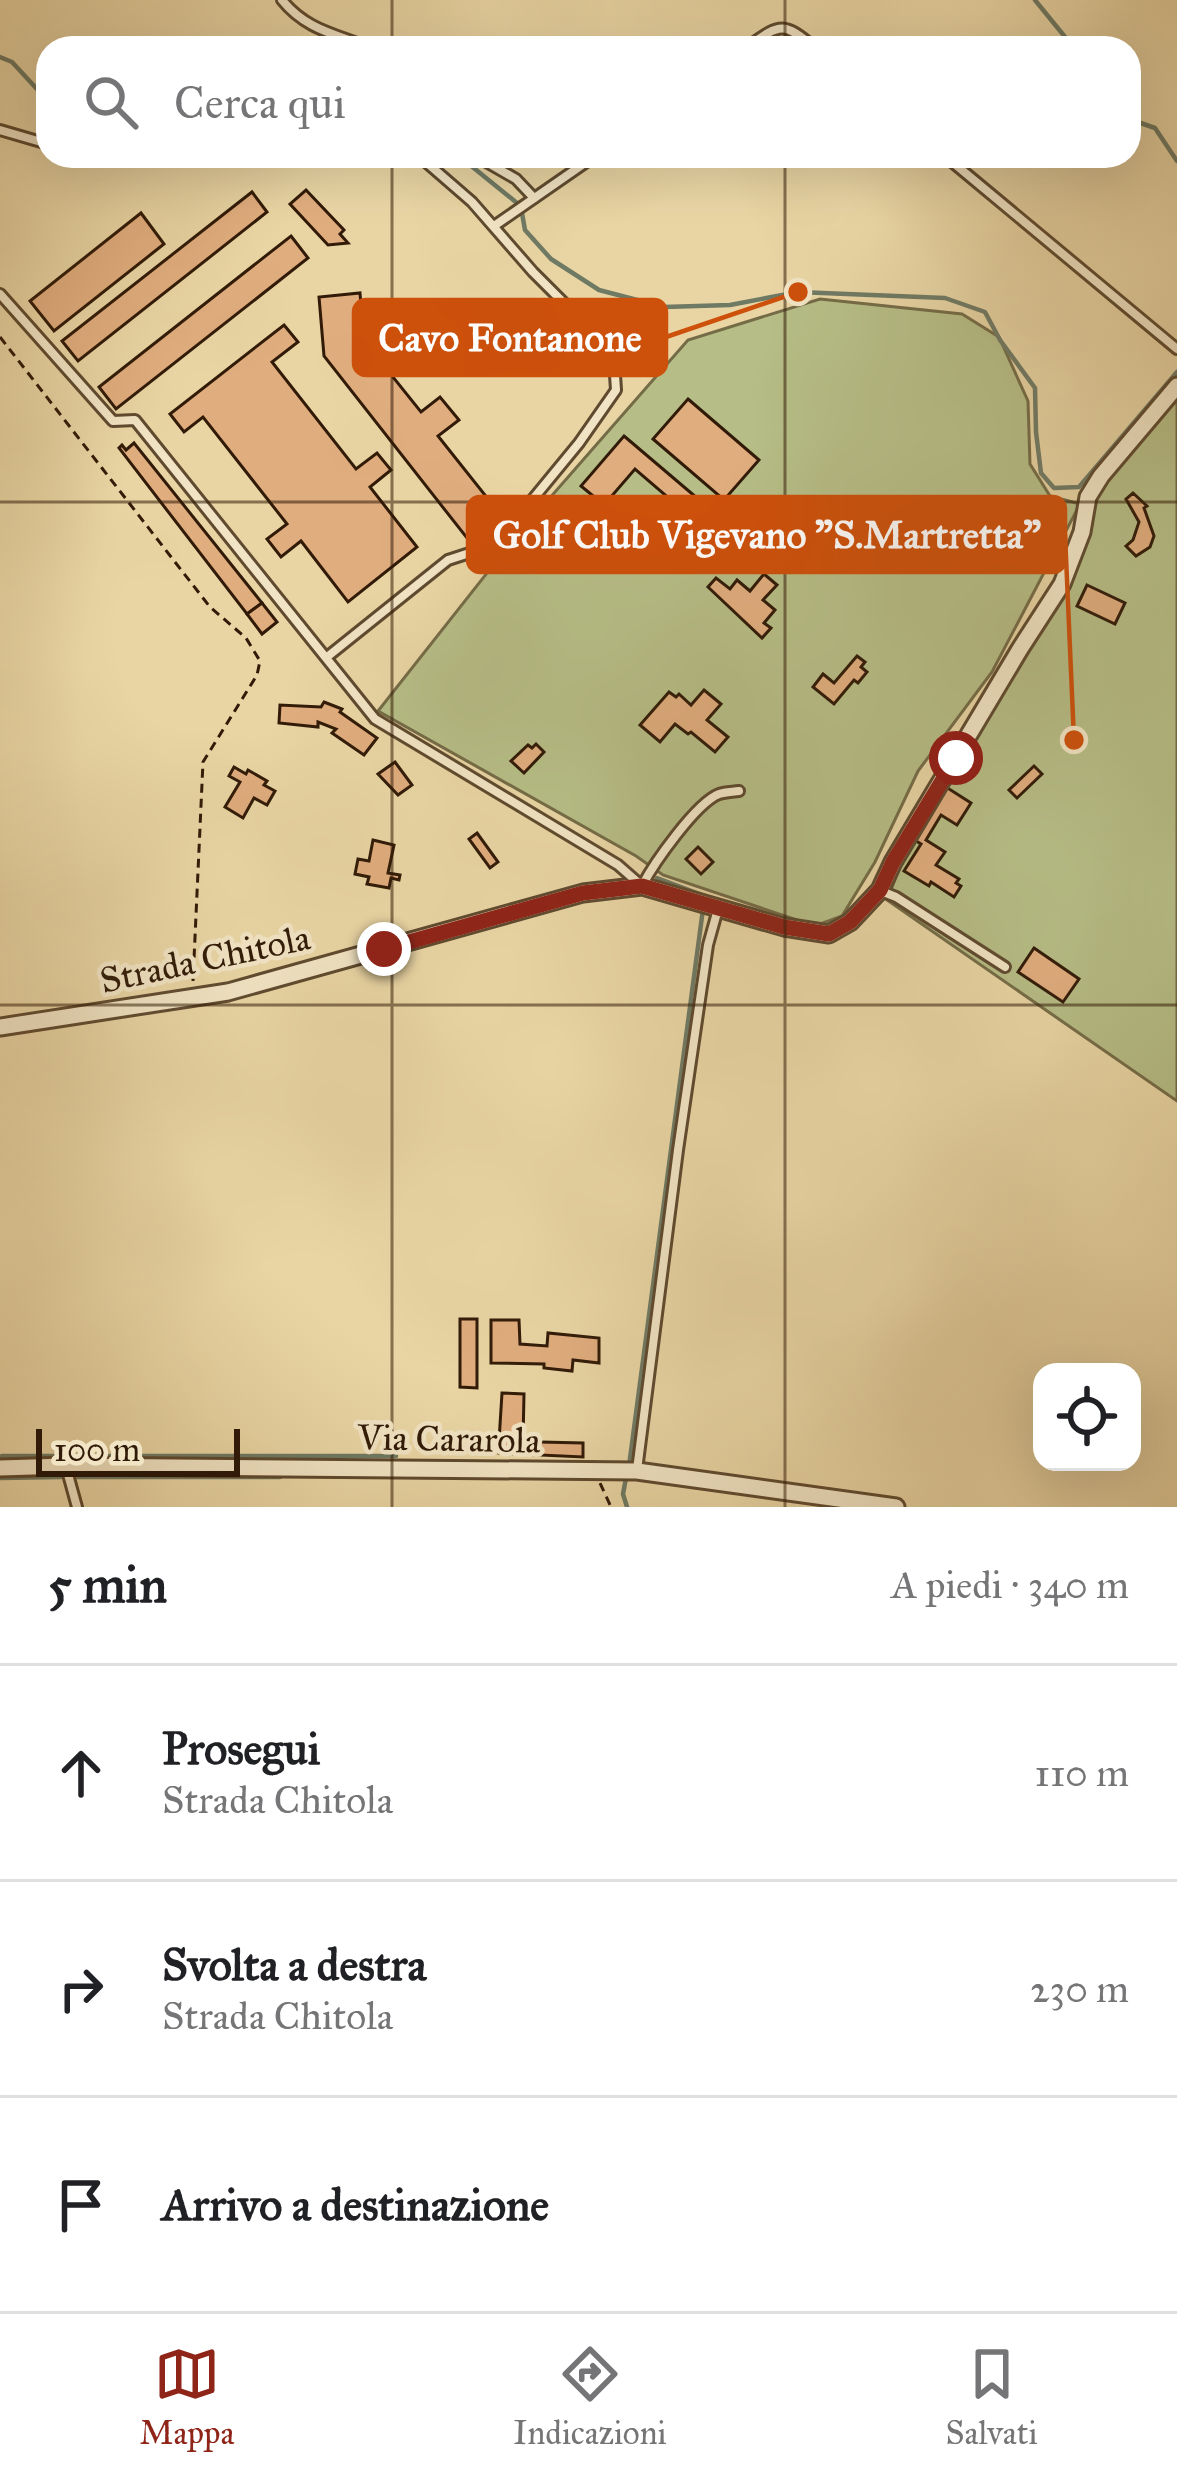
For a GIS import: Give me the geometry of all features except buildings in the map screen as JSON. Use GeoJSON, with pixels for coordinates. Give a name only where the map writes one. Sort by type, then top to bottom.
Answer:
{"type":"FeatureCollection","features":[{"type":"Feature","properties":{"kind":"street","name":"Strada Chitola"},"geometry":{"type":"LineString","coordinates":[[0,1027],[228,992],[583,893],[642,886],[784,927],[829,934],[850,922],[880,890],[1062,584],[1082,532],[1088,497],[1177,386]]}},
{"type":"Feature","properties":{"kind":"street","name":"Via Cararola"},"geometry":{"type":"LineString","coordinates":[[0,1468],[637,1471],[896,1507]]}},
{"type":"Feature","properties":{"kind":"lane"},"geometry":{"type":"LineString","coordinates":[[282,0],[298,18],[334,36]]}},
{"type":"Feature","properties":{"kind":"lane"},"geometry":{"type":"LineString","coordinates":[[763,36],[774,28],[792,29],[800,36]]}},
{"type":"Feature","properties":{"kind":"lane"},"geometry":{"type":"LineString","coordinates":[[0,130],[36,140]]}},
{"type":"Feature","properties":{"kind":"lane"},"geometry":{"type":"LineString","coordinates":[[326,657],[448,560],[488,547],[564,461],[616,390],[614,360],[590,329],[532,272],[472,202],[433,168]]}},
{"type":"Feature","properties":{"kind":"lane"},"geometry":{"type":"LineString","coordinates":[[497,168],[534,198]]}},
{"type":"Feature","properties":{"kind":"lane"},"geometry":{"type":"LineString","coordinates":[[494,226],[578,168]]}},
{"type":"Feature","properties":{"kind":"lane"},"geometry":{"type":"LineString","coordinates":[[959,168],[1177,349]]}},
{"type":"Feature","properties":{"kind":"lane"},"geometry":{"type":"LineString","coordinates":[[0,294],[113,421],[135,420],[375,719],[618,865],[642,886],[653,864],[698,808],[719,794],[739,791]]}},
{"type":"Feature","properties":{"kind":"lane"},"geometry":{"type":"LineString","coordinates":[[880,890],[1006,968]]}},
{"type":"Feature","properties":{"kind":"lane"},"geometry":{"type":"LineString","coordinates":[[637,1471],[678,1150],[708,945],[718,908]]}},
{"type":"Feature","properties":{"kind":"lane"},"geometry":{"type":"LineString","coordinates":[[65,1466],[77,1507]]}},
{"type":"Feature","properties":{"kind":"path"},"geometry":{"type":"LineString","coordinates":[[0,337],[210,607],[245,638],[260,661],[257,675],[203,762],[195,976],[188,1000]]}},
{"type":"Feature","properties":{"kind":"path"},"geometry":{"type":"LineString","coordinates":[[594,1471],[611,1507]]}},
{"type":"Feature","properties":{"kind":"green space"},"geometry":{"type":"Polygon","coordinates":[[[820,299],[962,314],[999,337],[1028,401],[1030,464],[1050,496],[1080,504],[992,672],[918,771],[875,862],[842,916],[815,926],[663,875],[378,711],[513,540],[688,340],[820,299]]]}},
{"type":"Feature","properties":{"kind":"green space"},"geometry":{"type":"Polygon","coordinates":[[[1177,396],[1177,1101],[887,900],[910,841],[1089,529],[1095,501],[1177,396]]]}},
{"type":"Feature","properties":{"kind":"waterway"},"geometry":{"type":"LineString","coordinates":[[1035,0],[1064,36]]}},
{"type":"Feature","properties":{"kind":"waterway"},"geometry":{"type":"LineString","coordinates":[[0,57],[12,62],[36,88]]}},
{"type":"Feature","properties":{"kind":"waterway"},"geometry":{"type":"LineString","coordinates":[[1141,123],[1155,128],[1177,161]]}},
{"type":"Feature","properties":{"kind":"waterway"},"geometry":{"type":"LineString","coordinates":[[474,168],[517,203],[525,230],[551,259],[599,290],[664,307],[730,305],[798,292],[945,298],[985,312],[1035,388],[1041,473],[1054,488],[1079,487],[1177,372]]}},
{"type":"Feature","properties":{"kind":"waterway"},"geometry":{"type":"LineString","coordinates":[[657,878],[705,896]]}},
{"type":"Feature","properties":{"kind":"waterway"},"geometry":{"type":"LineString","coordinates":[[629,1466],[703,909]]}},
{"type":"Feature","properties":{"kind":"waterway"},"geometry":{"type":"LineString","coordinates":[[2,1461],[2,1456],[396,1456]]}},
{"type":"Feature","properties":{"kind":"waterway"},"geometry":{"type":"LineString","coordinates":[[0,1478],[61,1477]]}},
{"type":"Feature","properties":{"kind":"waterway"},"geometry":{"type":"LineString","coordinates":[[74,1477],[280,1477]]}},
{"type":"Feature","properties":{"kind":"waterway"},"geometry":{"type":"LineString","coordinates":[[626,1478],[627,1507]]}},
{"type":"Feature","properties":{"kind":"place","name":"Cavo Fontanone"},"geometry":{"type":"Point","coordinates":[798,292]}},
{"type":"Feature","properties":{"kind":"place","name":"Golf Club Vigevano \"S.Martretta\""},"geometry":{"type":"Point","coordinates":[1074,740]}},
{"type":"Feature","properties":{"kind":"route"},"geometry":{"type":"LineString","coordinates":[[384,949],[583,893],[642,886],[784,927],[829,934],[850,922],[880,890],[956,758]]}}]}
